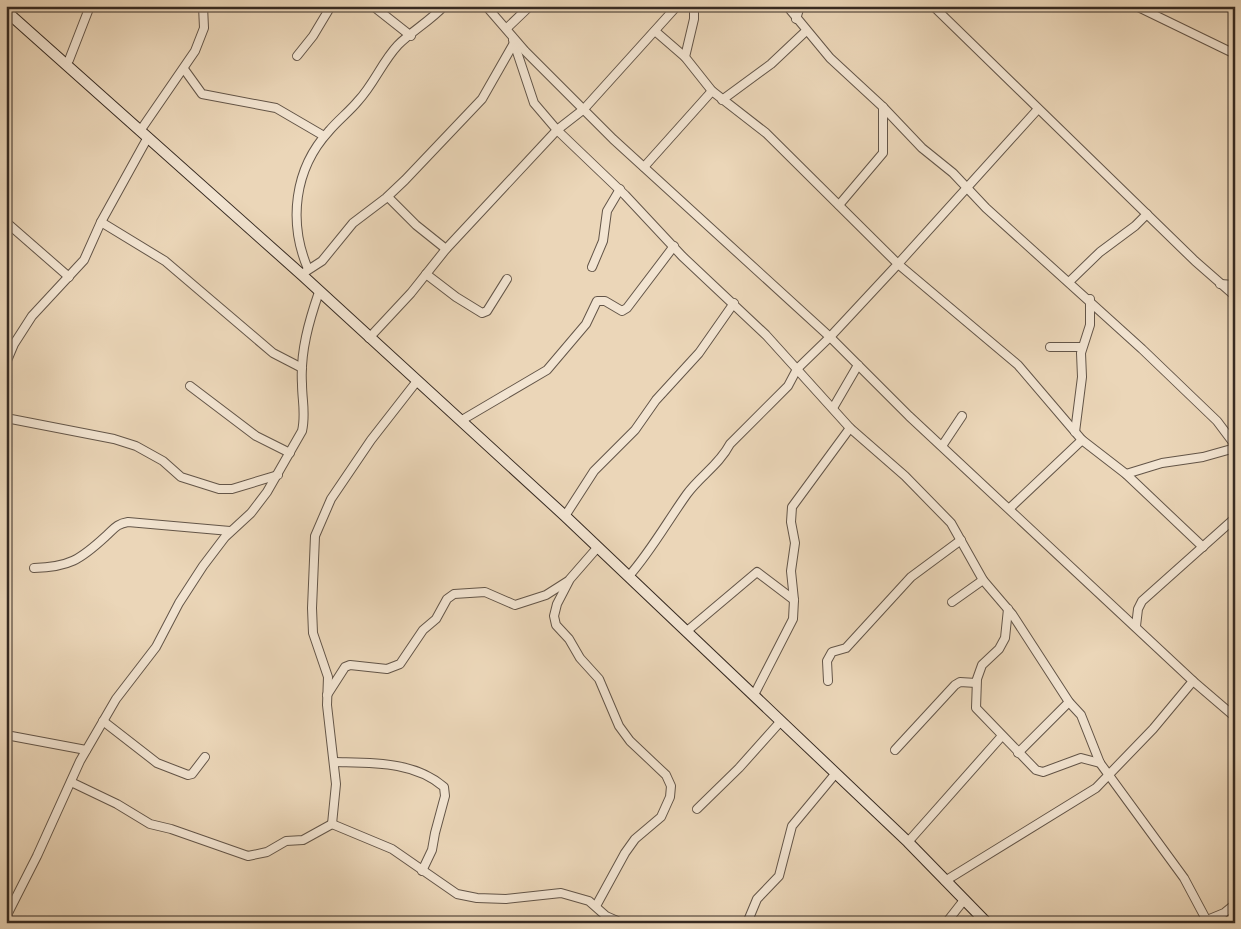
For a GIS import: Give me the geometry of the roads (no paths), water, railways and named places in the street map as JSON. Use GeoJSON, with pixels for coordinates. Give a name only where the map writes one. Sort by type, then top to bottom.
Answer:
{"type":"FeatureCollection","features":[{"type":"Feature","properties":{"kind":"street"},"geometry":{"type":"LineString","coordinates":[[65,64],[69,60],[90,6]]}},
{"type":"Feature","properties":{"kind":"street"},"geometry":{"type":"LineString","coordinates":[[6,363],[14,344],[32,316],[84,260],[144,134],[202,39],[203,6]]}},
{"type":"Feature","properties":{"kind":"street"},"geometry":{"type":"LineString","coordinates":[[297,56],[313,36],[331,6]]}},
{"type":"Feature","properties":{"kind":"street"},"geometry":{"type":"LineString","coordinates":[[305,272],[300,250],[296,209],[298,192],[306,164],[324,136],[372,85],[397,47],[444,6]]}},
{"type":"Feature","properties":{"kind":"street"},"geometry":{"type":"LineString","coordinates":[[486,6],[508,28],[534,103],[557,130],[620,189],[674,246],[734,303],[850,428],[898,470],[951,523],[983,580],[1008,609],[1080,716],[1100,763],[1184,878],[1207,921],[1224,913],[1235,904]]}},
{"type":"Feature","properties":{"kind":"street"},"geometry":{"type":"LineString","coordinates":[[508,28],[530,6]]}},
{"type":"Feature","properties":{"kind":"street"},"geometry":{"type":"LineString","coordinates":[[369,338],[446,249],[557,130],[584,109],[677,6]]}},
{"type":"Feature","properties":{"kind":"street"},"geometry":{"type":"LineString","coordinates":[[686,57],[694,18],[694,6]]}},
{"type":"Feature","properties":{"kind":"street"},"geometry":{"type":"LineString","coordinates":[[787,6],[806,32],[830,58],[922,148],[953,173],[966,189],[1068,282],[1090,299],[1211,415],[1235,446],[1203,457],[1169,462],[1126,474]]}},
{"type":"Feature","properties":{"kind":"street"},"geometry":{"type":"LineString","coordinates":[[796,19],[800,6]]}},
{"type":"Feature","properties":{"kind":"street"},"geometry":{"type":"LineString","coordinates":[[933,6],[1147,214],[1235,296]]}},
{"type":"Feature","properties":{"kind":"street"},"geometry":{"type":"LineString","coordinates":[[1136,6],[1235,54]]}},
{"type":"Feature","properties":{"kind":"street"},"geometry":{"type":"LineString","coordinates":[[376,7],[411,36]]}},
{"type":"Feature","properties":{"kind":"street"},"geometry":{"type":"LineString","coordinates":[[7,14],[305,272],[319,292],[462,420],[629,576],[908,842],[987,923]]}},
{"type":"Feature","properties":{"kind":"street"},"geometry":{"type":"LineString","coordinates":[[655,31],[686,57],[712,92],[766,133],[898,264],[1018,365],[1082,440],[1126,474],[1203,547]]}},
{"type":"Feature","properties":{"kind":"street"},"geometry":{"type":"LineString","coordinates":[[722,100],[771,64],[806,32]]}},
{"type":"Feature","properties":{"kind":"street"},"geometry":{"type":"LineString","coordinates":[[513,41],[644,167],[830,337],[942,446],[1235,717]]}},
{"type":"Feature","properties":{"kind":"street"},"geometry":{"type":"LineString","coordinates":[[305,272],[322,261],[353,223],[388,197],[482,99],[513,41]]}},
{"type":"Feature","properties":{"kind":"street"},"geometry":{"type":"LineString","coordinates":[[184,69],[202,94],[276,108],[324,136]]}},
{"type":"Feature","properties":{"kind":"street"},"geometry":{"type":"LineString","coordinates":[[644,167],[712,92]]}},
{"type":"Feature","properties":{"kind":"street"},"geometry":{"type":"LineString","coordinates":[[839,205],[882,157],[885,148],[883,108]]}},
{"type":"Feature","properties":{"kind":"street"},"geometry":{"type":"LineString","coordinates":[[629,576],[646,557],[688,493],[724,456],[730,444],[788,386],[797,369],[830,337],[898,264],[1038,109]]}},
{"type":"Feature","properties":{"kind":"street"},"geometry":{"type":"LineString","coordinates":[[592,267],[603,241],[607,211],[614,196],[620,189]]}},
{"type":"Feature","properties":{"kind":"street"},"geometry":{"type":"LineString","coordinates":[[388,197],[416,225],[446,249]]}},
{"type":"Feature","properties":{"kind":"street"},"geometry":{"type":"LineString","coordinates":[[1068,282],[1100,252],[1135,226],[1147,214]]}},
{"type":"Feature","properties":{"kind":"street"},"geometry":{"type":"LineString","coordinates":[[6,222],[69,277]]}},
{"type":"Feature","properties":{"kind":"street"},"geometry":{"type":"LineString","coordinates":[[101,222],[165,261],[273,353],[302,368]]}},
{"type":"Feature","properties":{"kind":"street"},"geometry":{"type":"LineString","coordinates":[[462,420],[547,370],[586,324],[597,301],[605,300],[622,311],[627,308],[674,246]]}},
{"type":"Feature","properties":{"kind":"street"},"geometry":{"type":"LineString","coordinates":[[426,274],[482,314],[487,310],[507,279]]}},
{"type":"Feature","properties":{"kind":"street"},"geometry":{"type":"LineString","coordinates":[[1220,284],[1235,285]]}},
{"type":"Feature","properties":{"kind":"street"},"geometry":{"type":"LineString","coordinates":[[6,917],[86,750],[116,699],[156,647],[179,602],[203,566],[230,531],[251,513],[278,475],[302,431],[304,420],[302,368],[309,321],[319,292]]}},
{"type":"Feature","properties":{"kind":"street"},"geometry":{"type":"LineString","coordinates":[[1075,432],[1082,377],[1082,346],[1090,325],[1090,299]]}},
{"type":"Feature","properties":{"kind":"street"},"geometry":{"type":"LineString","coordinates":[[565,516],[594,470],[636,430],[656,400],[699,353],[734,303]]}},
{"type":"Feature","properties":{"kind":"street"},"geometry":{"type":"LineString","coordinates":[[1050,347],[1082,346]]}},
{"type":"Feature","properties":{"kind":"street"},"geometry":{"type":"LineString","coordinates":[[833,408],[858,366]]}},
{"type":"Feature","properties":{"kind":"street"},"geometry":{"type":"LineString","coordinates":[[332,824],[336,784],[327,695],[327,670],[313,632],[315,536],[331,499],[371,440],[418,381]]}},
{"type":"Feature","properties":{"kind":"street"},"geometry":{"type":"LineString","coordinates":[[190,386],[256,436],[290,453]]}},
{"type":"Feature","properties":{"kind":"street"},"geometry":{"type":"LineString","coordinates":[[942,446],[962,416]]}},
{"type":"Feature","properties":{"kind":"street"},"geometry":{"type":"LineString","coordinates":[[6,418],[114,439],[136,446],[163,461],[181,477],[220,489],[232,489],[278,475]]}},
{"type":"Feature","properties":{"kind":"street"},"geometry":{"type":"LineString","coordinates":[[754,695],[793,619],[794,600],[791,571],[796,543],[791,511],[802,492],[850,428]]}},
{"type":"Feature","properties":{"kind":"street"},"geometry":{"type":"LineString","coordinates":[[1010,508],[1082,440]]}},
{"type":"Feature","properties":{"kind":"street"},"geometry":{"type":"LineString","coordinates":[[1136,626],[1138,609],[1142,601],[1235,518]]}},
{"type":"Feature","properties":{"kind":"street"},"geometry":{"type":"LineString","coordinates":[[34,568],[52,567],[76,561],[115,526],[128,522],[230,531]]}},
{"type":"Feature","properties":{"kind":"street"},"geometry":{"type":"LineString","coordinates":[[828,681],[827,661],[832,652],[846,648],[911,577],[961,540]]}},
{"type":"Feature","properties":{"kind":"street"},"geometry":{"type":"LineString","coordinates":[[596,906],[624,853],[635,839],[661,817],[670,797],[671,786],[666,775],[630,741],[619,726],[599,679],[580,658],[569,639],[556,625],[554,616],[557,604],[570,579],[597,548]]}},
{"type":"Feature","properties":{"kind":"street"},"geometry":{"type":"LineString","coordinates":[[687,631],[757,572],[794,600]]}},
{"type":"Feature","properties":{"kind":"street"},"geometry":{"type":"LineString","coordinates":[[327,695],[345,667],[350,665],[387,669],[400,664],[422,630],[436,619],[447,599],[454,594],[484,592],[515,605],[546,595],[570,579]]}},
{"type":"Feature","properties":{"kind":"street"},"geometry":{"type":"LineString","coordinates":[[952,602],[983,580]]}},
{"type":"Feature","properties":{"kind":"street"},"geometry":{"type":"LineString","coordinates":[[1008,609],[1005,638],[999,649],[982,665],[976,683],[976,708],[1001,737],[1039,772],[1081,758],[1100,763]]}},
{"type":"Feature","properties":{"kind":"street"},"geometry":{"type":"LineString","coordinates":[[945,881],[1085,796],[1153,730],[1194,681]]}},
{"type":"Feature","properties":{"kind":"street"},"geometry":{"type":"LineString","coordinates":[[895,750],[955,685],[960,682],[976,683]]}},
{"type":"Feature","properties":{"kind":"street"},"geometry":{"type":"LineString","coordinates":[[1018,753],[1069,702]]}},
{"type":"Feature","properties":{"kind":"street"},"geometry":{"type":"LineString","coordinates":[[103,721],[157,763],[188,775],[192,774],[205,757]]}},
{"type":"Feature","properties":{"kind":"street"},"geometry":{"type":"LineString","coordinates":[[697,809],[739,768],[781,721]]}},
{"type":"Feature","properties":{"kind":"street"},"geometry":{"type":"LineString","coordinates":[[6,735],[86,750]]}},
{"type":"Feature","properties":{"kind":"street"},"geometry":{"type":"LineString","coordinates":[[908,842],[1001,737]]}},
{"type":"Feature","properties":{"kind":"street"},"geometry":{"type":"LineString","coordinates":[[335,762],[412,768],[436,780],[444,787],[445,796],[432,850],[422,871]]}},
{"type":"Feature","properties":{"kind":"street"},"geometry":{"type":"LineString","coordinates":[[747,923],[757,898],[779,876],[792,826],[836,773]]}},
{"type":"Feature","properties":{"kind":"street"},"geometry":{"type":"LineString","coordinates":[[71,782],[117,804],[150,824],[171,829],[248,856],[267,852],[286,841],[303,840],[332,824]]}},
{"type":"Feature","properties":{"kind":"street"},"geometry":{"type":"LineString","coordinates":[[332,824],[392,849],[422,871],[446,884],[457,894],[477,898],[506,899],[561,893],[580,897],[596,906],[606,916],[622,923]]}},
{"type":"Feature","properties":{"kind":"street"},"geometry":{"type":"LineString","coordinates":[[946,923],[964,900]]}},
{"type":"Feature","properties":{"kind":"waterway"},"geometry":{"type":"LineString","coordinates":[[1222,6],[1235,13]]}}]}
